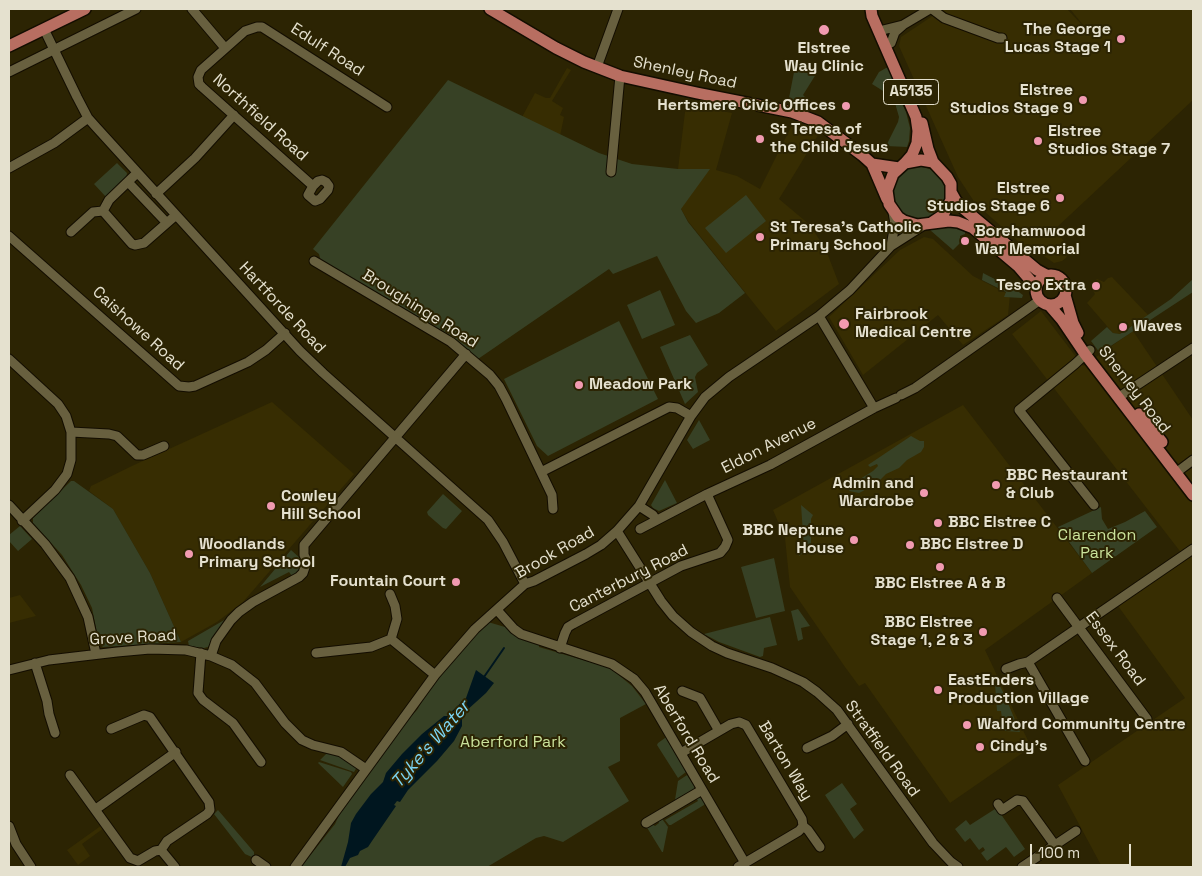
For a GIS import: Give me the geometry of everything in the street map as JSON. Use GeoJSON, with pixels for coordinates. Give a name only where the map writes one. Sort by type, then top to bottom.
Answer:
{"type":"FeatureCollection","features":[{"type":"Feature","properties":{"kind":"main road"},"geometry":{"type":"LineString","coordinates":[[9,46],[85,9]]}},
{"type":"Feature","properties":{"kind":"main road","name":"Shenley Road"},"geometry":{"type":"LineString","coordinates":[[490,9],[556,48],[597,68],[620,76],[799,114],[818,122],[872,164],[887,199]]}},
{"type":"Feature","properties":{"kind":"main road","name":"A5135"},"geometry":{"type":"LineString","coordinates":[[872,10],[872,16],[891,43],[921,116],[928,149],[933,162]]}},
{"type":"Feature","properties":{"kind":"main road","name":"A5135"},"geometry":{"type":"LineString","coordinates":[[882,30],[916,117],[917,143],[912,155],[902,166]]}},
{"type":"Feature","properties":{"kind":"main road"},"geometry":{"type":"LineString","coordinates":[[872,164],[902,166],[921,160],[933,162],[948,177],[951,192],[964,209],[1037,270],[1048,276]]}},
{"type":"Feature","properties":{"kind":"main road"},"geometry":{"type":"LineString","coordinates":[[902,166],[889,181],[887,199],[893,212],[898,217],[910,224],[958,222],[974,228],[1018,266],[1036,287]]}},
{"type":"Feature","properties":{"kind":"main road"},"geometry":{"type":"LineString","coordinates":[[928,224],[943,215],[948,208],[951,192]]}},
{"type":"Feature","properties":{"kind":"main road"},"geometry":{"type":"LineString","coordinates":[[1054,276],[1061,279],[1065,285],[1065,295],[1059,303],[1044,303],[1036,294],[1036,287],[1040,279],[1054,276]]}},
{"type":"Feature","properties":{"kind":"main road","name":"Shenley Road"},"geometry":{"type":"LineString","coordinates":[[1065,295],[1073,323],[1088,352]]}},
{"type":"Feature","properties":{"kind":"main road","name":"Shenley Road"},"geometry":{"type":"LineString","coordinates":[[1044,303],[1062,320],[1122,395],[1145,434],[1193,485]]}},
{"type":"Feature","properties":{"kind":"main road","name":"Shenley Road"},"geometry":{"type":"LineString","coordinates":[[1179,470],[1193,495]]}},
{"type":"Feature","properties":{"kind":"street"},"geometry":{"type":"LineString","coordinates":[[9,72],[136,9]]}},
{"type":"Feature","properties":{"kind":"street"},"geometry":{"type":"LineString","coordinates":[[192,9],[225,48]]}},
{"type":"Feature","properties":{"kind":"street"},"geometry":{"type":"LineString","coordinates":[[597,68],[618,9]]}},
{"type":"Feature","properties":{"kind":"street"},"geometry":{"type":"LineString","coordinates":[[891,43],[895,32],[903,25],[931,9],[944,18],[1002,38]]}},
{"type":"Feature","properties":{"kind":"street"},"geometry":{"type":"LineString","coordinates":[[882,30],[903,25]]}},
{"type":"Feature","properties":{"kind":"street","name":"Edulf Road"},"geometry":{"type":"LineString","coordinates":[[225,48],[250,28],[267,29],[387,107]]}},
{"type":"Feature","properties":{"kind":"street","name":"Hartforde Road"},"geometry":{"type":"LineString","coordinates":[[44,29],[88,118],[284,334],[323,373],[488,520],[498,532],[525,584]]}},
{"type":"Feature","properties":{"kind":"street","name":"Northfield Road"},"geometry":{"type":"LineString","coordinates":[[225,48],[198,73],[198,81],[202,87],[313,186]]}},
{"type":"Feature","properties":{"kind":"street"},"geometry":{"type":"LineString","coordinates":[[609,166],[620,76]]}},
{"type":"Feature","properties":{"kind":"street"},"geometry":{"type":"LineString","coordinates":[[156,194],[195,158],[234,115]]}},
{"type":"Feature","properties":{"kind":"street"},"geometry":{"type":"LineString","coordinates":[[9,168],[54,143],[88,118]]}},
{"type":"Feature","properties":{"kind":"street"},"geometry":{"type":"LineString","coordinates":[[103,211],[109,200],[137,173]]}},
{"type":"Feature","properties":{"kind":"street"},"geometry":{"type":"LineString","coordinates":[[128,182],[166,222]]}},
{"type":"Feature","properties":{"kind":"street"},"geometry":{"type":"LineString","coordinates":[[103,211],[135,245],[144,243],[176,215]]}},
{"type":"Feature","properties":{"kind":"street"},"geometry":{"type":"LineString","coordinates":[[71,232],[93,212],[103,211]]}},
{"type":"Feature","properties":{"kind":"street"},"geometry":{"type":"LineString","coordinates":[[891,246],[895,224],[893,212]]}},
{"type":"Feature","properties":{"kind":"street","name":"Brook Road"},"geometry":{"type":"LineString","coordinates":[[295,867],[435,675],[475,629],[525,584],[534,582],[586,554],[602,544],[617,531],[639,506],[691,416],[716,386],[819,316],[850,290],[891,246],[928,224]]}},
{"type":"Feature","properties":{"kind":"street","name":"Caishowe Road"},"geometry":{"type":"LineString","coordinates":[[9,236],[179,386],[195,386],[248,362],[266,350],[284,334]]}},
{"type":"Feature","properties":{"kind":"street","name":"Broughinge Road"},"geometry":{"type":"LineString","coordinates":[[314,260],[451,342],[486,371],[499,386],[541,472],[552,495],[553,509]]}},
{"type":"Feature","properties":{"kind":"street","name":"Eldon Avenue"},"geometry":{"type":"LineString","coordinates":[[640,529],[707,494],[770,465],[922,383],[1044,303]]}},
{"type":"Feature","properties":{"kind":"street"},"geometry":{"type":"LineString","coordinates":[[819,316],[874,408]]}},
{"type":"Feature","properties":{"kind":"street"},"geometry":{"type":"LineString","coordinates":[[1122,395],[1193,348]]}},
{"type":"Feature","properties":{"kind":"street"},"geometry":{"type":"LineString","coordinates":[[1088,352],[1021,406],[1019,410],[1094,505]]}},
{"type":"Feature","properties":{"kind":"street"},"geometry":{"type":"LineString","coordinates":[[211,656],[216,641],[239,612],[303,573],[306,562],[304,545],[466,354]]}},
{"type":"Feature","properties":{"kind":"street"},"geometry":{"type":"LineString","coordinates":[[9,359],[58,404],[66,416],[71,432],[71,460],[67,474],[55,490],[22,521]]}},
{"type":"Feature","properties":{"kind":"street"},"geometry":{"type":"LineString","coordinates":[[541,472],[669,407],[677,408],[691,416]]}},
{"type":"Feature","properties":{"kind":"street"},"geometry":{"type":"LineString","coordinates":[[71,432],[117,436],[136,455],[143,455],[164,446]]}},
{"type":"Feature","properties":{"kind":"street"},"geometry":{"type":"LineString","coordinates":[[1179,470],[1193,460]]}},
{"type":"Feature","properties":{"kind":"street","name":"Canterbury Road"},"geometry":{"type":"LineString","coordinates":[[560,648],[568,627],[682,566],[720,553],[728,540],[707,494]]}},
{"type":"Feature","properties":{"kind":"street"},"geometry":{"type":"LineString","coordinates":[[9,506],[60,562],[70,578],[88,617],[96,654]]}},
{"type":"Feature","properties":{"kind":"street"},"geometry":{"type":"LineString","coordinates":[[639,506],[654,516],[656,520]]}},
{"type":"Feature","properties":{"kind":"street","name":"Stratfield Road"},"geometry":{"type":"LineString","coordinates":[[617,531],[648,583],[673,616],[691,632],[712,646],[727,653],[772,668],[803,682],[828,701],[848,724],[926,834],[952,866]]}},
{"type":"Feature","properties":{"kind":"street"},"geometry":{"type":"LineString","coordinates":[[1006,669],[1028,662],[1193,549]]}},
{"type":"Feature","properties":{"kind":"street"},"geometry":{"type":"LineString","coordinates":[[316,653],[372,647],[391,639],[398,619],[390,594]]}},
{"type":"Feature","properties":{"kind":"street","name":"Essex Road"},"geometry":{"type":"LineString","coordinates":[[1057,598],[1147,719]]}},
{"type":"Feature","properties":{"kind":"street","name":"Aberford Road"},"geometry":{"type":"LineString","coordinates":[[497,610],[521,634],[612,664],[634,679],[681,753],[741,865]]}},
{"type":"Feature","properties":{"kind":"street"},"geometry":{"type":"LineString","coordinates":[[391,639],[435,675]]}},
{"type":"Feature","properties":{"kind":"street","name":"Grove Road"},"geometry":{"type":"LineString","coordinates":[[9,670],[35,663],[96,654],[150,650],[186,650],[201,653],[232,665],[251,679],[285,723],[302,740],[313,745],[341,752],[366,769]]}},
{"type":"Feature","properties":{"kind":"street"},"geometry":{"type":"LineString","coordinates":[[201,653],[198,693],[203,700],[233,723],[261,762]]}},
{"type":"Feature","properties":{"kind":"street"},"geometry":{"type":"LineString","coordinates":[[1028,662],[1084,761]]}},
{"type":"Feature","properties":{"kind":"street"},"geometry":{"type":"LineString","coordinates":[[35,663],[55,732]]}},
{"type":"Feature","properties":{"kind":"street"},"geometry":{"type":"LineString","coordinates":[[682,691],[700,698],[719,731]]}},
{"type":"Feature","properties":{"kind":"street"},"geometry":{"type":"LineString","coordinates":[[110,729],[144,715],[150,717],[207,797],[210,806],[207,814],[167,841],[161,850]]}},
{"type":"Feature","properties":{"kind":"street","name":"Barton Way"},"geometry":{"type":"LineString","coordinates":[[681,753],[735,722],[746,725],[802,819],[803,826],[820,847]]}},
{"type":"Feature","properties":{"kind":"street"},"geometry":{"type":"LineString","coordinates":[[807,748],[832,736],[848,724]]}},
{"type":"Feature","properties":{"kind":"street"},"geometry":{"type":"LineString","coordinates":[[96,809],[176,752]]}},
{"type":"Feature","properties":{"kind":"street"},"geometry":{"type":"LineString","coordinates":[[70,775],[133,860],[138,861],[154,850],[161,850]]}},
{"type":"Feature","properties":{"kind":"street"},"geometry":{"type":"LineString","coordinates":[[646,823],[702,790]]}},
{"type":"Feature","properties":{"kind":"street"},"geometry":{"type":"LineString","coordinates":[[998,804],[1002,810],[1017,800],[1023,801],[1054,844]]}},
{"type":"Feature","properties":{"kind":"street"},"geometry":{"type":"LineString","coordinates":[[9,826],[16,844],[31,867]]}},
{"type":"Feature","properties":{"kind":"street","name":"Barton Way"},"geometry":{"type":"LineString","coordinates":[[741,865],[799,831],[803,826]]}},
{"type":"Feature","properties":{"kind":"street"},"geometry":{"type":"LineString","coordinates":[[1022,867],[1076,831]]}},
{"type":"Feature","properties":{"kind":"street"},"geometry":{"type":"LineString","coordinates":[[161,850],[175,867]]}},
{"type":"Feature","properties":{"kind":"street"},"geometry":{"type":"LineString","coordinates":[[256,860],[266,867]]}},
{"type":"Feature","properties":{"kind":"shaded area"},"geometry":{"type":"Polygon","coordinates":[[[943,9],[1067,9],[1088,31],[1070,9],[1193,9],[1193,100],[1055,229],[1066,244],[1069,252],[1062,261],[1054,263],[1038,252],[1029,251],[975,203],[958,177],[899,46],[901,37],[943,9]]]}},
{"type":"Feature","properties":{"kind":"shaded area"},"geometry":{"type":"Polygon","coordinates":[[[567,68],[571,70],[552,101],[563,108],[560,115],[564,117],[560,136],[522,117],[535,93],[550,98],[567,68]]]}},
{"type":"Feature","properties":{"kind":"shaded area","name":"St Teresa's Catholic Primary School"},"geometry":{"type":"Polygon","coordinates":[[[686,104],[732,113],[716,170],[737,176],[760,189],[795,119],[820,132],[779,199],[810,225],[826,250],[839,284],[776,331],[688,221],[681,209],[678,169],[686,104]]]}},
{"type":"Feature","properties":{"kind":"shaded area"},"geometry":{"type":"Polygon","coordinates":[[[924,237],[933,239],[973,276],[1010,295],[1008,315],[963,345],[938,315],[863,375],[829,317],[900,250],[924,237]]]}},
{"type":"Feature","properties":{"kind":"shaded area","name":"Tesco Extra"},"geometry":{"type":"Polygon","coordinates":[[[1112,277],[1148,315],[1120,334],[1113,333],[1087,303],[1095,294],[1090,286],[1097,279],[1104,282],[1112,277]]]}},
{"type":"Feature","properties":{"kind":"shaded area"},"geometry":{"type":"Polygon","coordinates":[[[1041,311],[1083,366],[1133,331],[1193,420],[1193,867],[1102,867],[1058,785],[1185,698],[1118,606],[1186,559],[1012,334],[1041,311]]]}},
{"type":"Feature","properties":{"kind":"shaded area"},"geometry":{"type":"Polygon","coordinates":[[[272,402],[354,474],[243,602],[217,622],[181,642],[150,573],[113,509],[89,491],[91,486],[134,465],[272,402]]]}},
{"type":"Feature","properties":{"kind":"shaded area"},"geometry":{"type":"Polygon","coordinates":[[[963,405],[1092,573],[985,650],[1031,747],[950,803],[865,683],[859,686],[790,587],[785,538],[773,510],[963,405]]]}},
{"type":"Feature","properties":{"kind":"shaded area"},"geometry":{"type":"Polygon","coordinates":[[[20,595],[36,616],[9,623],[9,598],[20,595]]]}},
{"type":"Feature","properties":{"kind":"shaded area"},"geometry":{"type":"Polygon","coordinates":[[[102,825],[104,828],[82,844],[90,856],[78,865],[67,850],[102,825]]]}},
{"type":"Feature","properties":{"kind":"green space"},"geometry":{"type":"Polygon","coordinates":[[[799,63],[809,65],[818,71],[803,95],[809,101],[806,108],[792,104],[789,98],[795,67],[799,63]]]}},
{"type":"Feature","properties":{"kind":"green space"},"geometry":{"type":"Polygon","coordinates":[[[888,68],[898,91],[899,101],[872,84],[879,72],[888,68]]]}},
{"type":"Feature","properties":{"kind":"green space"},"geometry":{"type":"Polygon","coordinates":[[[448,80],[599,153],[632,164],[678,169],[710,169],[681,209],[688,222],[745,293],[719,313],[696,323],[686,311],[657,256],[613,274],[609,269],[478,359],[321,262],[319,254],[313,249],[448,80]]]}},
{"type":"Feature","properties":{"kind":"green space"},"geometry":{"type":"Polygon","coordinates":[[[895,103],[902,104],[906,112],[910,128],[907,147],[886,146],[898,122],[899,117],[895,103]]]}},
{"type":"Feature","properties":{"kind":"green space"},"geometry":{"type":"Polygon","coordinates":[[[117,163],[127,173],[126,179],[106,197],[94,184],[117,163]]]}},
{"type":"Feature","properties":{"kind":"green space"},"geometry":{"type":"Polygon","coordinates":[[[920,166],[933,170],[942,178],[946,193],[944,203],[935,214],[927,219],[910,218],[900,211],[894,200],[894,188],[898,176],[906,168],[920,166]]]}},
{"type":"Feature","properties":{"kind":"green space"},"geometry":{"type":"Polygon","coordinates":[[[746,195],[766,221],[726,253],[705,228],[746,195]]]}},
{"type":"Feature","properties":{"kind":"green space"},"geometry":{"type":"Polygon","coordinates":[[[949,227],[965,229],[965,234],[960,236],[960,243],[953,250],[930,230],[949,227]]]}},
{"type":"Feature","properties":{"kind":"green space"},"geometry":{"type":"Polygon","coordinates":[[[983,273],[1016,290],[1023,295],[1022,298],[1004,297],[1006,292],[982,280],[983,273]]]}},
{"type":"Feature","properties":{"kind":"green space"},"geometry":{"type":"Polygon","coordinates":[[[1193,279],[1193,292],[1100,353],[1091,341],[1107,327],[1113,333],[1120,334],[1171,299],[1193,279]]]}},
{"type":"Feature","properties":{"kind":"green space"},"geometry":{"type":"Polygon","coordinates":[[[660,290],[675,325],[642,339],[627,305],[660,290]]]}},
{"type":"Feature","properties":{"kind":"green space","name":"Meadow Park"},"geometry":{"type":"Polygon","coordinates":[[[619,321],[658,399],[548,456],[537,446],[504,379],[619,321]]]}},
{"type":"Feature","properties":{"kind":"green space"},"geometry":{"type":"Polygon","coordinates":[[[690,335],[708,365],[697,373],[695,377],[698,392],[685,404],[660,347],[690,335]]]}},
{"type":"Feature","properties":{"kind":"green space"},"geometry":{"type":"Polygon","coordinates":[[[699,420],[710,440],[693,449],[687,440],[699,420]]]}},
{"type":"Feature","properties":{"kind":"green space"},"geometry":{"type":"Polygon","coordinates":[[[911,436],[924,441],[924,447],[921,452],[863,491],[859,493],[849,491],[852,484],[878,466],[877,464],[870,467],[868,465],[911,436]]]}},
{"type":"Feature","properties":{"kind":"green space"},"geometry":{"type":"Polygon","coordinates":[[[665,480],[677,503],[659,511],[651,505],[665,480]]]}},
{"type":"Feature","properties":{"kind":"green space"},"geometry":{"type":"Polygon","coordinates":[[[71,481],[74,481],[113,509],[150,573],[181,642],[103,647],[99,643],[92,608],[81,585],[62,555],[33,523],[33,518],[71,481]]]}},
{"type":"Feature","properties":{"kind":"green space"},"geometry":{"type":"Polygon","coordinates":[[[443,494],[462,511],[446,529],[428,515],[427,512],[443,494]]]}},
{"type":"Feature","properties":{"kind":"green space"},"geometry":{"type":"Polygon","coordinates":[[[801,505],[813,515],[811,519],[811,547],[799,556],[799,553],[804,548],[801,505]]]}},
{"type":"Feature","properties":{"kind":"green space","name":"Clarendon Park"},"geometry":{"type":"Polygon","coordinates":[[[1101,507],[1102,519],[1108,529],[1145,511],[1157,527],[1092,573],[1058,527],[1101,507]]]}},
{"type":"Feature","properties":{"kind":"green space"},"geometry":{"type":"Polygon","coordinates":[[[20,526],[32,539],[18,551],[9,541],[9,535],[20,526]]]}},
{"type":"Feature","properties":{"kind":"green space"},"geometry":{"type":"Polygon","coordinates":[[[291,550],[301,559],[298,572],[292,576],[289,572],[260,587],[291,550]]]}},
{"type":"Feature","properties":{"kind":"green space"},"geometry":{"type":"Polygon","coordinates":[[[774,558],[785,611],[756,618],[741,567],[774,558]]]}},
{"type":"Feature","properties":{"kind":"green space"},"geometry":{"type":"Polygon","coordinates":[[[798,609],[810,626],[801,628],[803,639],[798,641],[791,611],[798,609]]]}},
{"type":"Feature","properties":{"kind":"green space"},"geometry":{"type":"Polygon","coordinates":[[[770,617],[777,645],[764,648],[763,656],[760,657],[719,642],[704,634],[770,617]]]}},
{"type":"Feature","properties":{"kind":"green space"},"geometry":{"type":"Polygon","coordinates":[[[226,619],[208,647],[189,646],[188,641],[226,619]]]}},
{"type":"Feature","properties":{"kind":"green space","name":"Aberford Park"},"geometry":{"type":"Polygon","coordinates":[[[488,622],[505,627],[520,637],[539,644],[539,647],[610,668],[632,686],[646,704],[620,718],[620,761],[608,767],[629,801],[563,842],[544,836],[536,838],[487,867],[301,867],[335,824],[340,813],[404,723],[417,710],[437,676],[488,622]]]}},
{"type":"Feature","properties":{"kind":"green space"},"geometry":{"type":"Polygon","coordinates":[[[998,682],[1020,732],[1005,731],[1002,726],[1008,722],[1005,717],[1002,719],[1001,711],[997,711],[995,684],[998,682]]]}},
{"type":"Feature","properties":{"kind":"green space"},"geometry":{"type":"Polygon","coordinates":[[[665,738],[686,772],[678,778],[657,745],[665,738]]]}},
{"type":"Feature","properties":{"kind":"green space"},"geometry":{"type":"Polygon","coordinates":[[[327,753],[336,754],[357,767],[354,772],[320,760],[327,753]]]}},
{"type":"Feature","properties":{"kind":"green space"},"geometry":{"type":"Polygon","coordinates":[[[319,762],[351,772],[352,774],[343,787],[319,762]]]}},
{"type":"Feature","properties":{"kind":"green space"},"geometry":{"type":"Polygon","coordinates":[[[687,775],[694,789],[675,800],[678,781],[687,775]]]}},
{"type":"Feature","properties":{"kind":"green space"},"geometry":{"type":"Polygon","coordinates":[[[842,783],[857,804],[850,809],[864,830],[854,839],[825,795],[842,783]]]}},
{"type":"Feature","properties":{"kind":"green space"},"geometry":{"type":"Polygon","coordinates":[[[695,796],[701,798],[705,803],[704,805],[669,825],[665,820],[698,801],[695,796]]]}},
{"type":"Feature","properties":{"kind":"green space"},"geometry":{"type":"Polygon","coordinates":[[[995,809],[998,810],[1025,849],[1014,857],[1006,847],[987,861],[981,853],[985,850],[983,847],[979,850],[970,838],[965,842],[955,829],[966,820],[970,825],[995,809]]]}},
{"type":"Feature","properties":{"kind":"green space"},"geometry":{"type":"Polygon","coordinates":[[[218,810],[254,852],[254,858],[245,854],[214,814],[218,810]]]}},
{"type":"Feature","properties":{"kind":"green space"},"geometry":{"type":"Polygon","coordinates":[[[660,816],[668,827],[663,852],[646,826],[652,824],[655,826],[659,823],[660,816]]]}},
{"type":"Feature","properties":{"kind":"water"},"geometry":{"type":"Polygon","coordinates":[[[476,670],[494,683],[465,712],[462,726],[454,741],[408,790],[400,802],[397,801],[394,805],[396,806],[368,847],[360,851],[358,855],[350,858],[345,867],[341,867],[351,823],[356,814],[383,782],[386,773],[402,754],[422,734],[444,716],[447,716],[466,698],[476,670]]]}},
{"type":"Feature","properties":{"kind":"waterway","name":"Tyke's Water"},"geometry":{"type":"LineString","coordinates":[[484,677],[504,648]]}},
{"type":"Feature","properties":{"kind":"place","name":"Elstree Way Clinic"},"geometry":{"type":"Point","coordinates":[824,30]}},
{"type":"Feature","properties":{"kind":"place","name":"The George Lucas Stage 1"},"geometry":{"type":"Point","coordinates":[1121,39]}},
{"type":"Feature","properties":{"kind":"place","name":"Elstree Studios Stage 9"},"geometry":{"type":"Point","coordinates":[1083,100]}},
{"type":"Feature","properties":{"kind":"place","name":"Hertsmere Civic Offices"},"geometry":{"type":"Point","coordinates":[846,106]}},
{"type":"Feature","properties":{"kind":"place","name":"St Teresa of the Child Jesus"},"geometry":{"type":"Point","coordinates":[760,139]}},
{"type":"Feature","properties":{"kind":"place","name":"Elstree Studios Stage 7"},"geometry":{"type":"Point","coordinates":[1038,141]}},
{"type":"Feature","properties":{"kind":"place","name":"Elstree Studios Stage 6"},"geometry":{"type":"Point","coordinates":[1060,198]}},
{"type":"Feature","properties":{"kind":"place","name":"St Teresa's Catholic Primary School"},"geometry":{"type":"Point","coordinates":[760,237]}},
{"type":"Feature","properties":{"kind":"place","name":"Borehamwood War Memorial"},"geometry":{"type":"Point","coordinates":[965,241]}},
{"type":"Feature","properties":{"kind":"place","name":"Tesco Extra"},"geometry":{"type":"Point","coordinates":[1096,286]}},
{"type":"Feature","properties":{"kind":"place","name":"Fairbrook Medical Centre"},"geometry":{"type":"Point","coordinates":[844,324]}},
{"type":"Feature","properties":{"kind":"place","name":"Waves"},"geometry":{"type":"Point","coordinates":[1123,327]}},
{"type":"Feature","properties":{"kind":"place","name":"Meadow Park"},"geometry":{"type":"Point","coordinates":[579,385]}},
{"type":"Feature","properties":{"kind":"place","name":"BBC Restaurant & Club"},"geometry":{"type":"Point","coordinates":[996,485]}},
{"type":"Feature","properties":{"kind":"place","name":"Admin and Wardrobe"},"geometry":{"type":"Point","coordinates":[924,493]}},
{"type":"Feature","properties":{"kind":"place","name":"Cowley Hill School"},"geometry":{"type":"Point","coordinates":[271,506]}},
{"type":"Feature","properties":{"kind":"place","name":"BBC Elstree C"},"geometry":{"type":"Point","coordinates":[938,523]}},
{"type":"Feature","properties":{"kind":"place","name":"BBC Neptune House"},"geometry":{"type":"Point","coordinates":[854,540]}},
{"type":"Feature","properties":{"kind":"place","name":"BBC Elstree D"},"geometry":{"type":"Point","coordinates":[910,545]}},
{"type":"Feature","properties":{"kind":"place","name":"Woodlands Primary School"},"geometry":{"type":"Point","coordinates":[189,554]}},
{"type":"Feature","properties":{"kind":"place","name":"BBC Elstree A & B"},"geometry":{"type":"Point","coordinates":[940,567]}},
{"type":"Feature","properties":{"kind":"place","name":"Fountain Court"},"geometry":{"type":"Point","coordinates":[456,582]}},
{"type":"Feature","properties":{"kind":"place","name":"BBC Elstree Stage 1, 2 & 3"},"geometry":{"type":"Point","coordinates":[983,632]}},
{"type":"Feature","properties":{"kind":"place","name":"EastEnders Production Village"},"geometry":{"type":"Point","coordinates":[938,690]}},
{"type":"Feature","properties":{"kind":"place","name":"Walford Community Centre"},"geometry":{"type":"Point","coordinates":[967,725]}},
{"type":"Feature","properties":{"kind":"place","name":"Cindy's"},"geometry":{"type":"Point","coordinates":[980,747]}}]}
